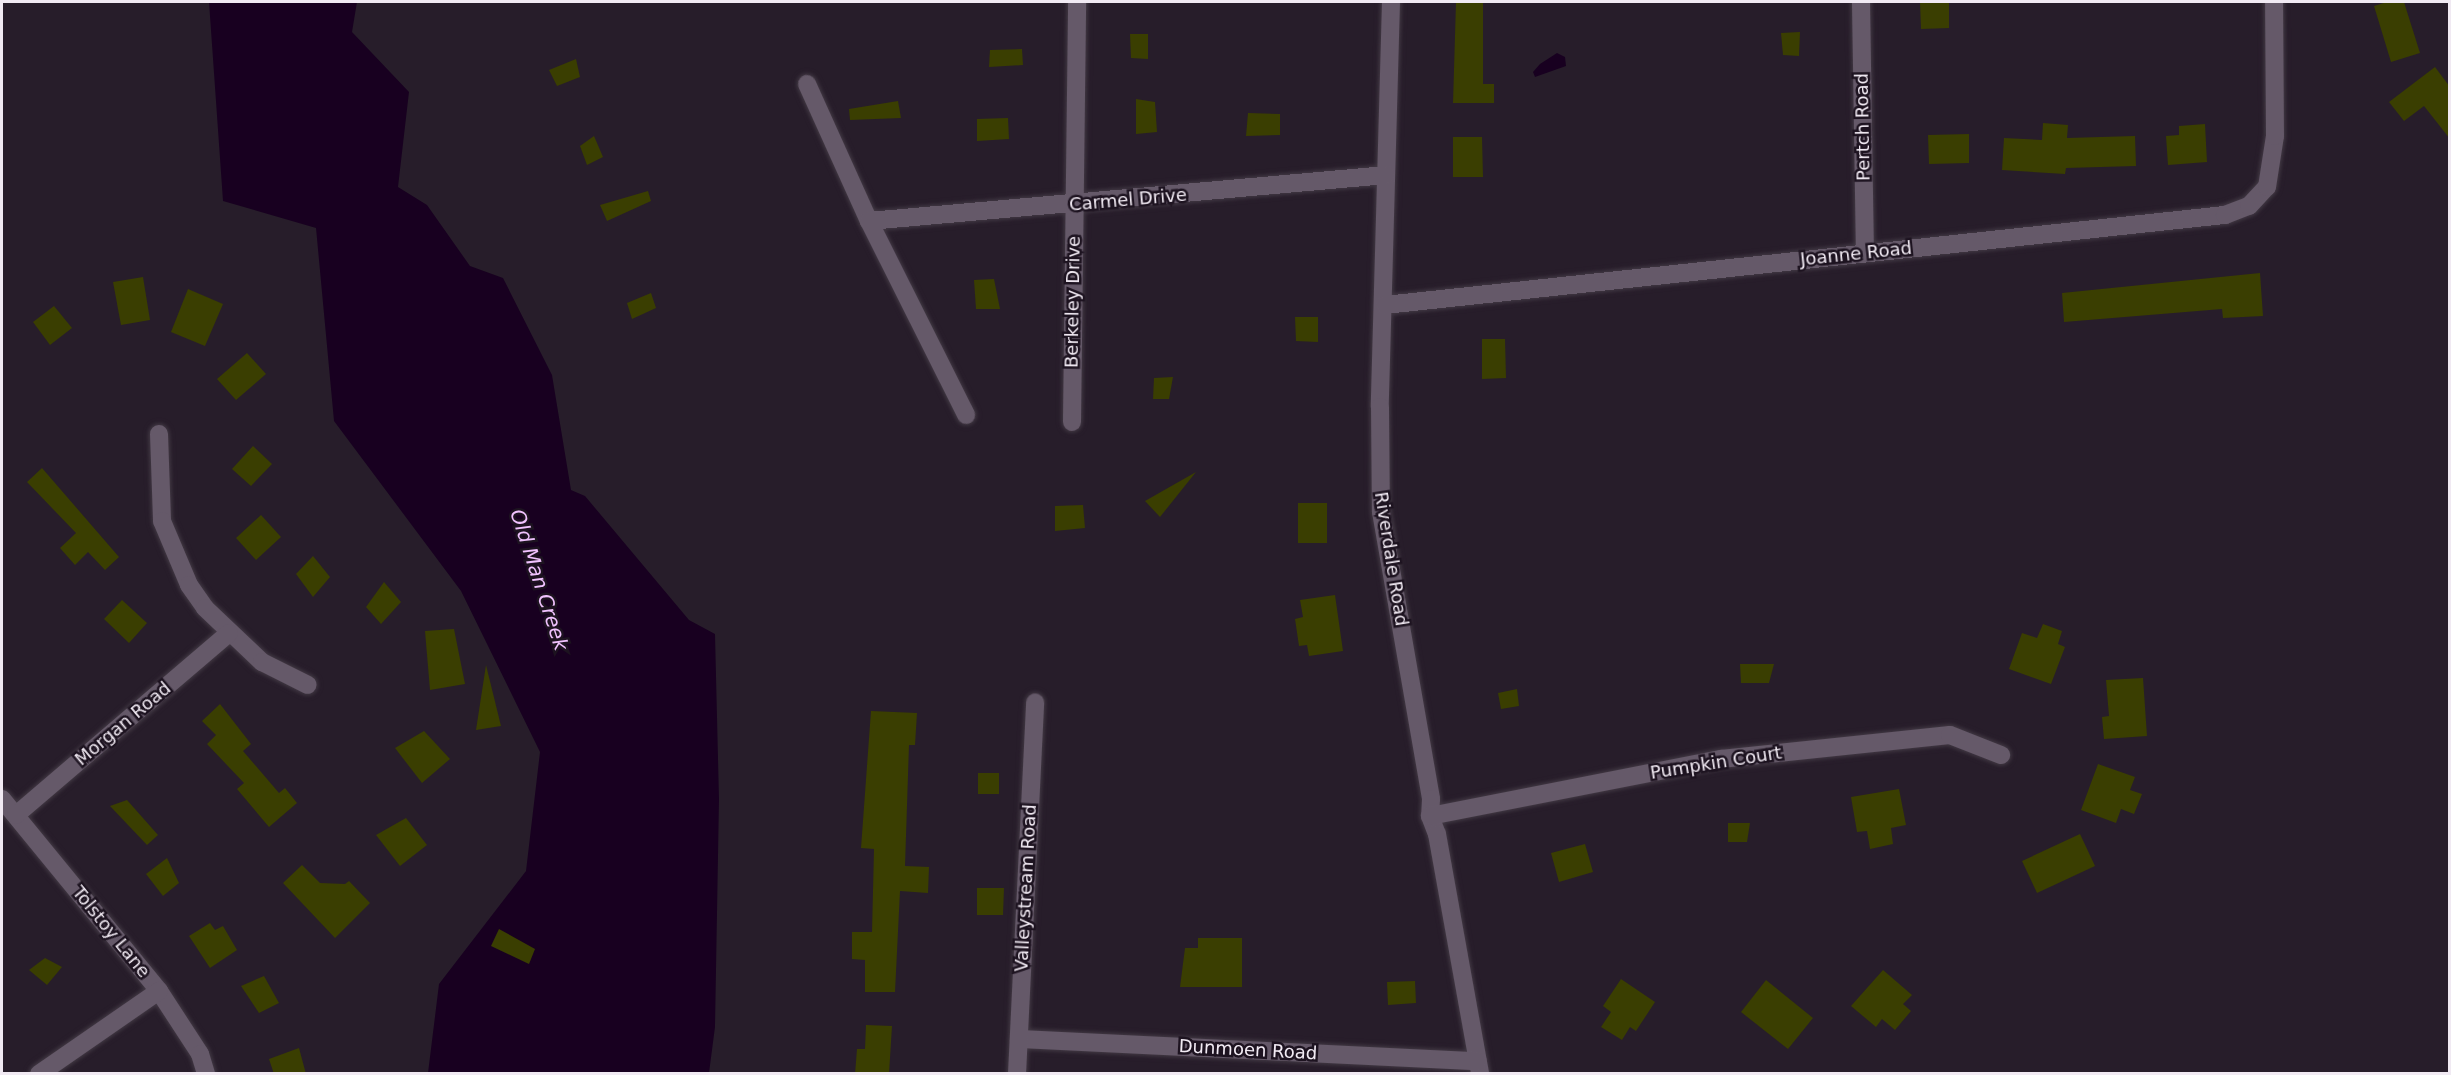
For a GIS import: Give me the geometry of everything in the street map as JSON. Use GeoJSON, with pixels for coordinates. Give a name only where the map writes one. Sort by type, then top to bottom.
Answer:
{"type":"FeatureCollection","features":[{"type":"Feature","properties":{"kind":"street","name":"Berkeley Drive"},"geometry":{"type":"LineString","coordinates":[[1072,422],[1077,2]]}},
{"type":"Feature","properties":{"kind":"street","name":"Riverdale Road"},"geometry":{"type":"LineString","coordinates":[[1391,2],[1380,504],[1431,799],[1430,816],[1437,834],[1479,1067]]}},
{"type":"Feature","properties":{"kind":"street","name":"Pertch Road"},"geometry":{"type":"LineString","coordinates":[[1861,2],[1865,253]]}},
{"type":"Feature","properties":{"kind":"street","name":"Joanne Road"},"geometry":{"type":"LineString","coordinates":[[1384,305],[2225,215],[2249,206],[2267,187],[2276,136],[2274,2]]}},
{"type":"Feature","properties":{"kind":"street"},"geometry":{"type":"LineString","coordinates":[[807,84],[869,221],[966,415]]}},
{"type":"Feature","properties":{"kind":"street","name":"Carmel Drive"},"geometry":{"type":"LineString","coordinates":[[869,221],[1075,205],[1386,175]]}},
{"type":"Feature","properties":{"kind":"street"},"geometry":{"type":"LineString","coordinates":[[159,434],[162,521],[189,585],[229,633],[262,663],[308,685]]}},
{"type":"Feature","properties":{"kind":"street","name":"Morgan Road"},"geometry":{"type":"LineString","coordinates":[[16,815],[229,633]]}},
{"type":"Feature","properties":{"kind":"street","name":"Valleystream Road"},"geometry":{"type":"LineString","coordinates":[[1017,1074],[1035,702]]}},
{"type":"Feature","properties":{"kind":"street","name":"Pumpkin Court"},"geometry":{"type":"LineString","coordinates":[[1430,816],[1732,758],[1950,735],[2001,755]]}},
{"type":"Feature","properties":{"kind":"street","name":"Tolstoy Lane"},"geometry":{"type":"LineString","coordinates":[[2,799],[159,991],[200,1054],[206,1074]]}},
{"type":"Feature","properties":{"kind":"street"},"geometry":{"type":"LineString","coordinates":[[39,1074],[159,991]]}},
{"type":"Feature","properties":{"kind":"street","name":"Dunmoen Road"},"geometry":{"type":"LineString","coordinates":[[1019,1039],[1479,1067]]}},
{"type":"Feature","properties":{"kind":"water","name":"Old Man Creek"},"geometry":{"type":"Polygon","coordinates":[[[209,2],[357,2],[352,32],[409,92],[398,187],[427,205],[470,266],[503,278],[552,375],[571,490],[585,496],[689,620],[715,634],[719,799],[715,1027],[709,1073],[428,1073],[439,984],[526,871],[540,752],[461,591],[334,421],[316,228],[223,201],[209,2]]]}},
{"type":"Feature","properties":{"kind":"water"},"geometry":{"type":"Polygon","coordinates":[[[1557,53],[1565,57],[1566,66],[1535,77],[1533,72],[1540,64],[1557,53]]]}},
{"type":"Feature","properties":{"kind":"building"},"geometry":{"type":"Polygon","coordinates":[[[1456,2],[1483,2],[1483,84],[1494,84],[1494,103],[1453,103],[1456,2]]]}},
{"type":"Feature","properties":{"kind":"building"},"geometry":{"type":"Polygon","coordinates":[[[1920,2],[1949,2],[1949,28],[1921,29],[1920,2]]]}},
{"type":"Feature","properties":{"kind":"building"},"geometry":{"type":"Polygon","coordinates":[[[2387,2],[2404,2],[2420,53],[2391,62],[2374,6],[2387,2]]]}},
{"type":"Feature","properties":{"kind":"building"},"geometry":{"type":"Polygon","coordinates":[[[1800,32],[1799,56],[1783,55],[1781,33],[1800,32]]]}},
{"type":"Feature","properties":{"kind":"building"},"geometry":{"type":"Polygon","coordinates":[[[1130,34],[1148,34],[1148,59],[1131,58],[1130,34]]]}},
{"type":"Feature","properties":{"kind":"building"},"geometry":{"type":"Polygon","coordinates":[[[1022,49],[1023,65],[989,67],[990,50],[1022,49]]]}},
{"type":"Feature","properties":{"kind":"building"},"geometry":{"type":"Polygon","coordinates":[[[576,59],[580,77],[557,86],[549,70],[576,59]]]}},
{"type":"Feature","properties":{"kind":"building"},"geometry":{"type":"Polygon","coordinates":[[[2435,67],[2450,87],[2450,139],[2424,106],[2404,121],[2389,102],[2435,67]]]}},
{"type":"Feature","properties":{"kind":"building"},"geometry":{"type":"Polygon","coordinates":[[[1136,99],[1155,102],[1157,132],[1136,134],[1136,99]]]}},
{"type":"Feature","properties":{"kind":"building"},"geometry":{"type":"Polygon","coordinates":[[[898,101],[901,118],[850,120],[849,109],[898,101]]]}},
{"type":"Feature","properties":{"kind":"building"},"geometry":{"type":"Polygon","coordinates":[[[1248,113],[1280,114],[1280,135],[1246,136],[1248,113]]]}},
{"type":"Feature","properties":{"kind":"building"},"geometry":{"type":"Polygon","coordinates":[[[1008,118],[1009,139],[977,141],[977,119],[1008,118]]]}},
{"type":"Feature","properties":{"kind":"building"},"geometry":{"type":"Polygon","coordinates":[[[2043,123],[2068,125],[2067,138],[2135,136],[2136,166],[2066,168],[2065,174],[2002,170],[2004,138],[2042,140],[2043,123]]]}},
{"type":"Feature","properties":{"kind":"building"},"geometry":{"type":"Polygon","coordinates":[[[2205,124],[2207,162],[2168,165],[2166,136],[2179,135],[2179,126],[2205,124]]]}},
{"type":"Feature","properties":{"kind":"building"},"geometry":{"type":"Polygon","coordinates":[[[1969,134],[1969,163],[1929,164],[1928,135],[1969,134]]]}},
{"type":"Feature","properties":{"kind":"building"},"geometry":{"type":"Polygon","coordinates":[[[594,136],[603,157],[587,165],[580,146],[594,136]]]}},
{"type":"Feature","properties":{"kind":"building"},"geometry":{"type":"Polygon","coordinates":[[[1453,137],[1482,137],[1483,177],[1453,177],[1453,137]]]}},
{"type":"Feature","properties":{"kind":"building"},"geometry":{"type":"Polygon","coordinates":[[[648,191],[651,201],[607,221],[600,205],[648,191]]]}},
{"type":"Feature","properties":{"kind":"building"},"geometry":{"type":"Polygon","coordinates":[[[2260,273],[2263,316],[2223,318],[2222,309],[2064,322],[2062,293],[2260,273]]]}},
{"type":"Feature","properties":{"kind":"building"},"geometry":{"type":"Polygon","coordinates":[[[143,277],[150,320],[121,325],[113,282],[143,277]]]}},
{"type":"Feature","properties":{"kind":"building"},"geometry":{"type":"Polygon","coordinates":[[[994,279],[1000,309],[976,309],[974,280],[994,279]]]}},
{"type":"Feature","properties":{"kind":"building"},"geometry":{"type":"Polygon","coordinates":[[[188,289],[223,304],[205,346],[171,332],[188,289]]]}},
{"type":"Feature","properties":{"kind":"building"},"geometry":{"type":"Polygon","coordinates":[[[651,293],[656,308],[632,319],[627,303],[651,293]]]}},
{"type":"Feature","properties":{"kind":"building"},"geometry":{"type":"Polygon","coordinates":[[[54,306],[72,328],[50,345],[33,322],[54,306]]]}},
{"type":"Feature","properties":{"kind":"building"},"geometry":{"type":"Polygon","coordinates":[[[1295,317],[1318,317],[1318,342],[1296,341],[1295,317]]]}},
{"type":"Feature","properties":{"kind":"building"},"geometry":{"type":"Polygon","coordinates":[[[1482,339],[1505,339],[1506,378],[1482,379],[1482,339]]]}},
{"type":"Feature","properties":{"kind":"building"},"geometry":{"type":"Polygon","coordinates":[[[247,353],[266,374],[236,400],[217,379],[247,353]]]}},
{"type":"Feature","properties":{"kind":"building"},"geometry":{"type":"Polygon","coordinates":[[[1173,377],[1169,399],[1153,399],[1154,378],[1173,377]]]}},
{"type":"Feature","properties":{"kind":"building"},"geometry":{"type":"Polygon","coordinates":[[[253,446],[272,464],[251,486],[232,469],[253,446]]]}},
{"type":"Feature","properties":{"kind":"building"},"geometry":{"type":"Polygon","coordinates":[[[42,468],[119,557],[105,570],[88,552],[75,565],[60,548],[76,533],[27,482],[42,468]]]}},
{"type":"Feature","properties":{"kind":"building"},"geometry":{"type":"Polygon","coordinates":[[[1196,472],[1160,517],[1145,501],[1196,472]]]}},
{"type":"Feature","properties":{"kind":"building"},"geometry":{"type":"Polygon","coordinates":[[[1298,503],[1327,503],[1327,543],[1298,543],[1298,503]]]}},
{"type":"Feature","properties":{"kind":"building"},"geometry":{"type":"Polygon","coordinates":[[[1083,505],[1085,528],[1055,531],[1055,506],[1083,505]]]}},
{"type":"Feature","properties":{"kind":"building"},"geometry":{"type":"Polygon","coordinates":[[[261,515],[281,537],[256,560],[236,538],[261,515]]]}},
{"type":"Feature","properties":{"kind":"building"},"geometry":{"type":"Polygon","coordinates":[[[313,556],[330,577],[313,597],[296,574],[313,556]]]}},
{"type":"Feature","properties":{"kind":"building"},"geometry":{"type":"Polygon","coordinates":[[[384,582],[401,602],[381,624],[366,607],[384,582]]]}},
{"type":"Feature","properties":{"kind":"building"},"geometry":{"type":"Polygon","coordinates":[[[1335,595],[1343,651],[1309,656],[1307,645],[1299,646],[1295,619],[1303,617],[1300,600],[1335,595]]]}},
{"type":"Feature","properties":{"kind":"building"},"geometry":{"type":"Polygon","coordinates":[[[122,600],[147,623],[129,643],[104,619],[122,600]]]}},
{"type":"Feature","properties":{"kind":"building"},"geometry":{"type":"Polygon","coordinates":[[[2043,624],[2062,631],[2058,644],[2065,647],[2051,684],[2009,669],[2022,633],[2037,638],[2043,624]]]}},
{"type":"Feature","properties":{"kind":"building"},"geometry":{"type":"Polygon","coordinates":[[[454,629],[465,684],[430,690],[425,631],[454,629]]]}},
{"type":"Feature","properties":{"kind":"building"},"geometry":{"type":"Polygon","coordinates":[[[1740,664],[1774,664],[1769,683],[1741,683],[1740,664]]]}},
{"type":"Feature","properties":{"kind":"building"},"geometry":{"type":"Polygon","coordinates":[[[486,665],[501,726],[476,730],[486,665]]]}},
{"type":"Feature","properties":{"kind":"building"},"geometry":{"type":"Polygon","coordinates":[[[2143,678],[2147,736],[2104,739],[2102,717],[2109,716],[2106,680],[2143,678]]]}},
{"type":"Feature","properties":{"kind":"building"},"geometry":{"type":"Polygon","coordinates":[[[1517,689],[1519,706],[1501,709],[1498,693],[1517,689]]]}},
{"type":"Feature","properties":{"kind":"building"},"geometry":{"type":"Polygon","coordinates":[[[220,704],[251,744],[243,751],[279,793],[285,788],[297,803],[269,827],[237,789],[244,783],[207,744],[216,735],[202,721],[220,704]]]}},
{"type":"Feature","properties":{"kind":"building"},"geometry":{"type":"Polygon","coordinates":[[[871,711],[917,713],[915,745],[909,745],[905,866],[929,867],[928,893],[900,891],[895,992],[865,992],[865,960],[852,959],[852,932],[872,932],[874,849],[861,848],[871,711]]]}},
{"type":"Feature","properties":{"kind":"building"},"geometry":{"type":"Polygon","coordinates":[[[424,731],[450,759],[422,783],[395,748],[424,731]]]}},
{"type":"Feature","properties":{"kind":"building"},"geometry":{"type":"Polygon","coordinates":[[[2098,764],[2135,777],[2130,790],[2142,794],[2134,814],[2121,809],[2116,823],[2081,810],[2098,764]]]}},
{"type":"Feature","properties":{"kind":"building"},"geometry":{"type":"Polygon","coordinates":[[[978,773],[999,773],[999,794],[978,794],[978,773]]]}},
{"type":"Feature","properties":{"kind":"building"},"geometry":{"type":"Polygon","coordinates":[[[1899,789],[1906,825],[1891,828],[1893,844],[1870,849],[1867,831],[1857,832],[1851,797],[1899,789]]]}},
{"type":"Feature","properties":{"kind":"building"},"geometry":{"type":"Polygon","coordinates":[[[127,800],[158,835],[147,845],[110,806],[127,800]]]}},
{"type":"Feature","properties":{"kind":"building"},"geometry":{"type":"Polygon","coordinates":[[[406,818],[427,845],[400,866],[376,835],[406,818]]]}},
{"type":"Feature","properties":{"kind":"building"},"geometry":{"type":"Polygon","coordinates":[[[1728,823],[1750,823],[1747,842],[1728,842],[1728,823]]]}},
{"type":"Feature","properties":{"kind":"building"},"geometry":{"type":"Polygon","coordinates":[[[2080,834],[2095,866],[2037,893],[2022,861],[2080,834]]]}},
{"type":"Feature","properties":{"kind":"building"},"geometry":{"type":"Polygon","coordinates":[[[1585,844],[1593,872],[1559,882],[1551,853],[1585,844]]]}},
{"type":"Feature","properties":{"kind":"building"},"geometry":{"type":"Polygon","coordinates":[[[167,858],[179,883],[163,896],[146,874],[167,858]]]}},
{"type":"Feature","properties":{"kind":"building"},"geometry":{"type":"Polygon","coordinates":[[[302,865],[320,883],[345,884],[349,881],[370,903],[335,938],[283,883],[302,865]]]}},
{"type":"Feature","properties":{"kind":"building"},"geometry":{"type":"Polygon","coordinates":[[[977,888],[1004,888],[1003,915],[977,915],[977,888]]]}},
{"type":"Feature","properties":{"kind":"building"},"geometry":{"type":"Polygon","coordinates":[[[210,923],[215,930],[223,926],[237,950],[210,968],[189,936],[210,923]]]}},
{"type":"Feature","properties":{"kind":"building"},"geometry":{"type":"Polygon","coordinates":[[[499,929],[535,949],[529,964],[491,946],[499,929]]]}},
{"type":"Feature","properties":{"kind":"building"},"geometry":{"type":"Polygon","coordinates":[[[1198,938],[1242,938],[1242,987],[1180,987],[1185,948],[1198,948],[1198,938]]]}},
{"type":"Feature","properties":{"kind":"building"},"geometry":{"type":"Polygon","coordinates":[[[45,958],[62,967],[47,985],[29,970],[45,958]]]}},
{"type":"Feature","properties":{"kind":"building"},"geometry":{"type":"Polygon","coordinates":[[[1883,970],[1912,995],[1903,1004],[1911,1011],[1895,1030],[1882,1019],[1876,1027],[1851,1006],[1883,970]]]}},
{"type":"Feature","properties":{"kind":"building"},"geometry":{"type":"Polygon","coordinates":[[[264,976],[279,1003],[259,1013],[241,986],[264,976]]]}},
{"type":"Feature","properties":{"kind":"building"},"geometry":{"type":"Polygon","coordinates":[[[1621,979],[1655,1002],[1636,1031],[1630,1027],[1622,1040],[1601,1027],[1611,1012],[1603,1006],[1621,979]]]}},
{"type":"Feature","properties":{"kind":"building"},"geometry":{"type":"Polygon","coordinates":[[[1766,980],[1813,1018],[1788,1049],[1741,1012],[1766,980]]]}},
{"type":"Feature","properties":{"kind":"building"},"geometry":{"type":"Polygon","coordinates":[[[1415,981],[1416,1003],[1388,1005],[1387,982],[1415,981]]]}},
{"type":"Feature","properties":{"kind":"building"},"geometry":{"type":"Polygon","coordinates":[[[866,1025],[892,1026],[889,1074],[855,1074],[857,1049],[865,1049],[866,1025]]]}},
{"type":"Feature","properties":{"kind":"building"},"geometry":{"type":"Polygon","coordinates":[[[299,1048],[306,1074],[274,1074],[269,1059],[299,1048]]]}}]}
